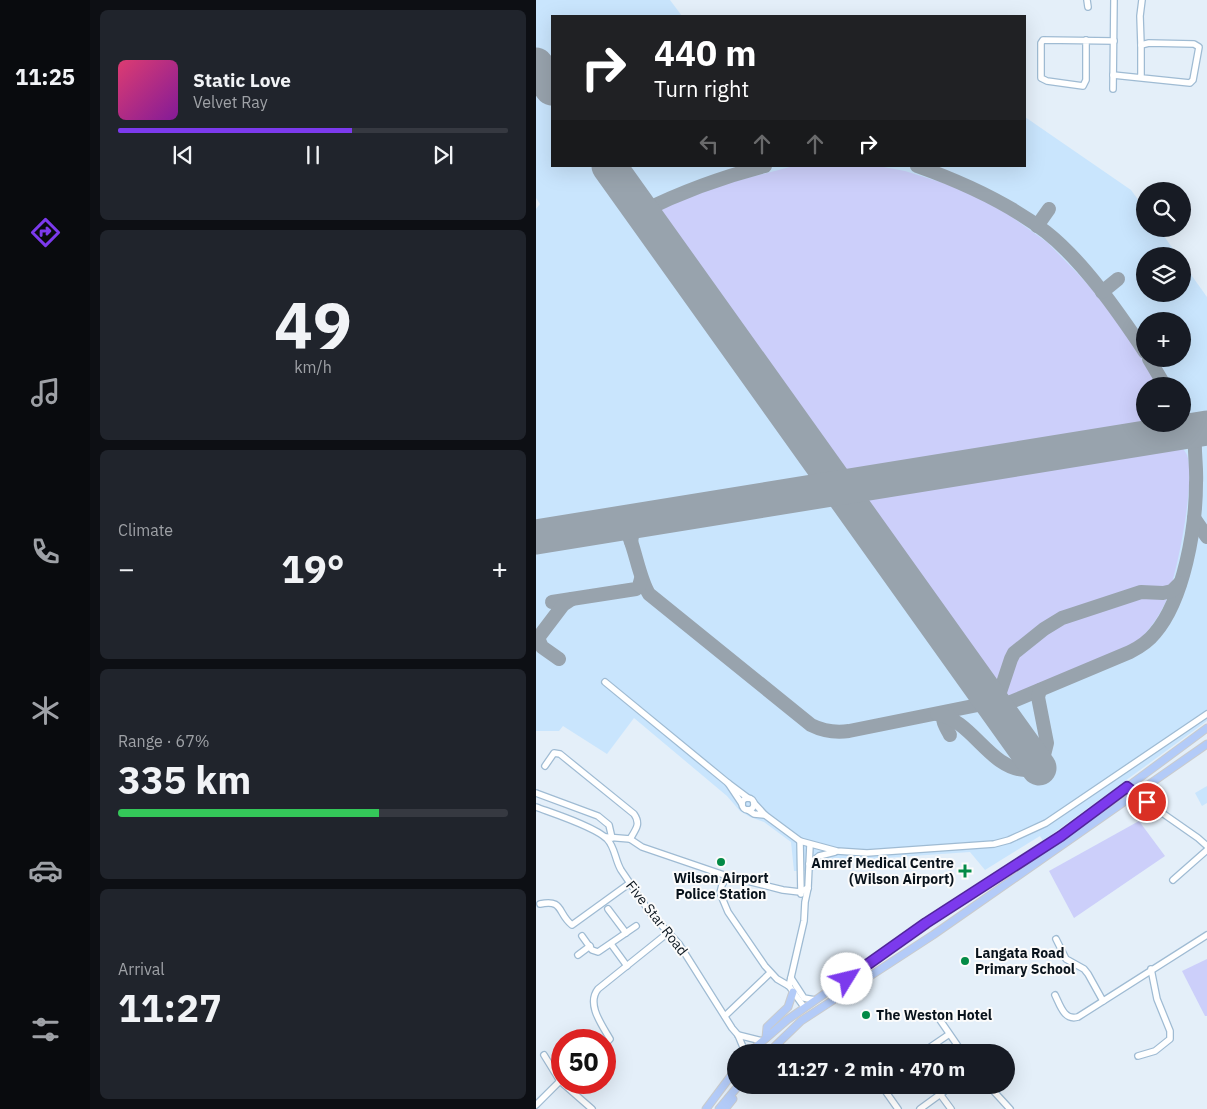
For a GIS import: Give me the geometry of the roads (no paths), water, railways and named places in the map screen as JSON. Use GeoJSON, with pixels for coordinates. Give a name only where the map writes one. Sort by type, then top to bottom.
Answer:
{"type":"FeatureCollection","features":[{"type":"Feature","properties":{"kind":"main road"},"geometry":{"type":"LineString","coordinates":[[759,1044],[804,1007],[926,923],[1061,836],[1207,728]]}},
{"type":"Feature","properties":{"kind":"main road"},"geometry":{"type":"LineString","coordinates":[[778,1044],[801,1022],[933,935],[1207,744]]}},
{"type":"Feature","properties":{"kind":"main road"},"geometry":{"type":"LineString","coordinates":[[961,900],[968,911]]}},
{"type":"Feature","properties":{"kind":"main road"},"geometry":{"type":"LineString","coordinates":[[926,923],[933,935]]}},
{"type":"Feature","properties":{"kind":"main road"},"geometry":{"type":"LineString","coordinates":[[764,1039],[767,1027],[788,1008],[791,989]]}},
{"type":"Feature","properties":{"kind":"main road"},"geometry":{"type":"LineString","coordinates":[[706,1109],[727,1082]]}},
{"type":"Feature","properties":{"kind":"main road"},"geometry":{"type":"LineString","coordinates":[[711,1109],[727,1085]]}},
{"type":"Feature","properties":{"kind":"main road"},"geometry":{"type":"LineString","coordinates":[[719,1109],[732,1094]]}},
{"type":"Feature","properties":{"kind":"main road"},"geometry":{"type":"LineString","coordinates":[[725,1109],[736,1094]]}},
{"type":"Feature","properties":{"kind":"street"},"geometry":{"type":"LineString","coordinates":[[1113,89],[1114,0]]}},
{"type":"Feature","properties":{"kind":"street"},"geometry":{"type":"LineString","coordinates":[[1141,77],[1140,16],[1142,0]]}},
{"type":"Feature","properties":{"kind":"street"},"geometry":{"type":"LineString","coordinates":[[1086,40],[1086,77],[1083,86],[1042,78],[1042,40],[1086,40],[1114,41]]}},
{"type":"Feature","properties":{"kind":"street"},"geometry":{"type":"LineString","coordinates":[[1113,75],[1190,83],[1193,80],[1199,48],[1194,44],[1148,43],[1141,45]]}},
{"type":"Feature","properties":{"kind":"street"},"geometry":{"type":"LineString","coordinates":[[605,682],[748,798],[765,815],[800,841],[837,852],[867,853],[994,844],[1009,840],[1046,823],[1207,714]]}},
{"type":"Feature","properties":{"kind":"street"},"geometry":{"type":"LineString","coordinates":[[545,766],[554,753],[560,754],[634,814],[639,823],[630,839]]}},
{"type":"Feature","properties":{"kind":"street"},"geometry":{"type":"LineString","coordinates":[[728,783],[744,809],[754,814],[765,815]]}},
{"type":"Feature","properties":{"kind":"street"},"geometry":{"type":"LineString","coordinates":[[1127,787],[1207,846]]}},
{"type":"Feature","properties":{"kind":"street","name":"Five Star Road"},"geometry":{"type":"LineString","coordinates":[[536,793],[598,816],[609,825],[609,838],[617,863],[651,914],[679,944],[738,1035],[742,1044]]}},
{"type":"Feature","properties":{"kind":"street"},"geometry":{"type":"LineString","coordinates":[[742,804],[744,799],[748,798]]}},
{"type":"Feature","properties":{"kind":"street"},"geometry":{"type":"LineString","coordinates":[[748,810],[752,808],[754,803]]}},
{"type":"Feature","properties":{"kind":"street"},"geometry":{"type":"LineString","coordinates":[[536,807],[581,824],[609,838],[630,839],[642,847],[727,876],[783,890],[800,892],[808,888]]}},
{"type":"Feature","properties":{"kind":"street"},"geometry":{"type":"LineString","coordinates":[[800,841],[800,892],[805,902]]}},
{"type":"Feature","properties":{"kind":"street"},"geometry":{"type":"LineString","coordinates":[[791,989],[791,978],[804,921],[810,845]]}},
{"type":"Feature","properties":{"kind":"street"},"geometry":{"type":"LineString","coordinates":[[1173,880],[1207,850]]}},
{"type":"Feature","properties":{"kind":"street"},"geometry":{"type":"LineString","coordinates":[[809,864],[819,856],[837,852]]}},
{"type":"Feature","properties":{"kind":"street"},"geometry":{"type":"LineString","coordinates":[[727,876],[720,893],[724,906],[757,957],[770,973],[791,989],[804,1007]]}},
{"type":"Feature","properties":{"kind":"street"},"geometry":{"type":"LineString","coordinates":[[540,904],[549,902],[556,904],[572,925],[630,883]]}},
{"type":"Feature","properties":{"kind":"street"},"geometry":{"type":"LineString","coordinates":[[608,909],[626,933]]}},
{"type":"Feature","properties":{"kind":"street"},"geometry":{"type":"LineString","coordinates":[[582,936],[595,952],[598,952],[636,926]]}},
{"type":"Feature","properties":{"kind":"street"},"geometry":{"type":"LineString","coordinates":[[605,1029],[594,1009],[592,1001],[594,994],[668,932]]}},
{"type":"Feature","properties":{"kind":"street"},"geometry":{"type":"LineString","coordinates":[[1055,995],[1064,1013],[1074,1018],[1207,935]]}},
{"type":"Feature","properties":{"kind":"street"},"geometry":{"type":"LineString","coordinates":[[1056,939],[1066,959],[1084,969],[1088,974],[1103,1001]]}},
{"type":"Feature","properties":{"kind":"street"},"geometry":{"type":"LineString","coordinates":[[611,944],[627,966]]}},
{"type":"Feature","properties":{"kind":"street"},"geometry":{"type":"LineString","coordinates":[[578,955],[590,946]]}},
{"type":"Feature","properties":{"kind":"street"},"geometry":{"type":"LineString","coordinates":[[1138,1056],[1155,1051],[1170,1039],[1168,1027],[1157,999],[1151,969]]}},
{"type":"Feature","properties":{"kind":"street"},"geometry":{"type":"LineString","coordinates":[[725,1016],[770,973]]}},
{"type":"Feature","properties":{"kind":"street"},"geometry":{"type":"LineString","coordinates":[[791,978],[804,998],[815,1000]]}},
{"type":"Feature","properties":{"kind":"street"},"geometry":{"type":"LineString","coordinates":[[940,1020],[956,1044]]}},
{"type":"Feature","properties":{"kind":"street"},"geometry":{"type":"LineString","coordinates":[[934,1044],[948,1034]]}},
{"type":"Feature","properties":{"kind":"street"},"geometry":{"type":"LineString","coordinates":[[738,1035],[764,1039]]}},
{"type":"Feature","properties":{"kind":"street"},"geometry":{"type":"LineString","coordinates":[[544,1055],[551,1065]]}},
{"type":"Feature","properties":{"kind":"street"},"geometry":{"type":"LineString","coordinates":[[536,1105],[551,1090]]}},
{"type":"Feature","properties":{"kind":"street"},"geometry":{"type":"LineString","coordinates":[[576,1094],[592,1109]]}},
{"type":"Feature","properties":{"kind":"street"},"geometry":{"type":"LineString","coordinates":[[887,1094],[898,1109]]}},
{"type":"Feature","properties":{"kind":"street"},"geometry":{"type":"LineString","coordinates":[[920,1109],[940,1094],[951,1109]]}},
{"type":"Feature","properties":{"kind":"street"},"geometry":{"type":"LineString","coordinates":[[996,1094],[1010,1109]]}},
{"type":"Feature","properties":{"kind":"place","name":"Wilson Airport Police Station"},"geometry":{"type":"Point","coordinates":[721,862]}},
{"type":"Feature","properties":{"kind":"place","name":"Amref Medical Centre (Wilson Airport)"},"geometry":{"type":"Point","coordinates":[965,871]}},
{"type":"Feature","properties":{"kind":"place","name":"Langata Road Primary School"},"geometry":{"type":"Point","coordinates":[965,961]}},
{"type":"Feature","properties":{"kind":"place","name":"The Weston Hotel"},"geometry":{"type":"Point","coordinates":[866,1015]}}]}
